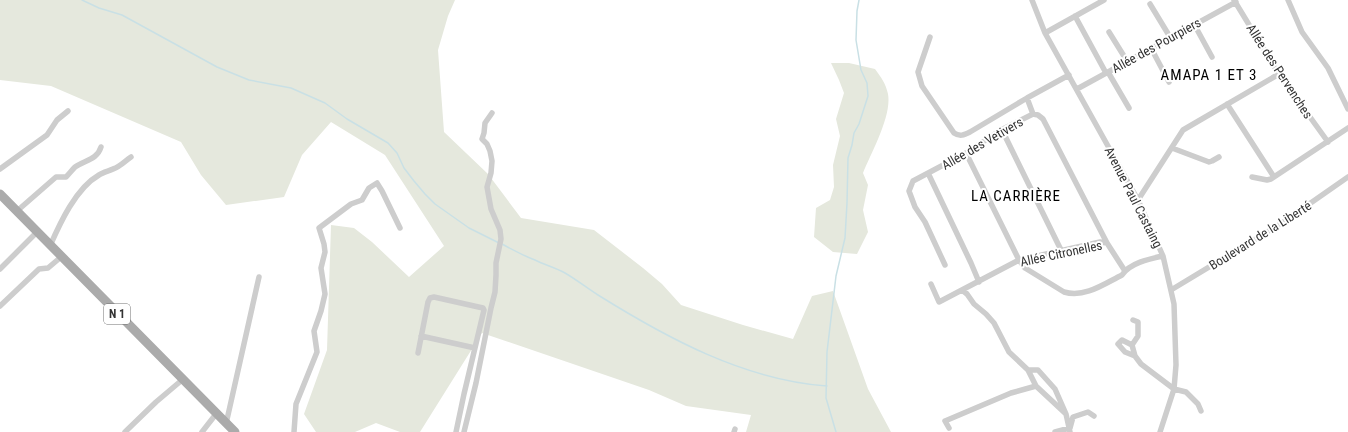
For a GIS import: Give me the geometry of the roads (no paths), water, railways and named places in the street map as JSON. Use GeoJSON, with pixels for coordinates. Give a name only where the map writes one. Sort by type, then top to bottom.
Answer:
{"type":"FeatureCollection","features":[{"type":"Feature","properties":{"kind":"main road","name":"N 1"},"geometry":{"type":"LineString","coordinates":[[2,200],[17,211],[182,380],[235,432]]}},
{"type":"Feature","properties":{"kind":"street","name":"Avenue Paul Castaing"},"geometry":{"type":"LineString","coordinates":[[1032,0],[1045,33],[1138,200],[1163,256],[1174,304],[1176,365],[1174,389],[1160,432]]}},
{"type":"Feature","properties":{"kind":"street"},"geometry":{"type":"LineString","coordinates":[[1045,33],[1104,0]]}},
{"type":"Feature","properties":{"kind":"street"},"geometry":{"type":"LineString","coordinates":[[1288,0],[1302,32],[1328,68],[1348,109]]}},
{"type":"Feature","properties":{"kind":"street","name":"Allée des Pourpiers"},"geometry":{"type":"LineString","coordinates":[[1077,89],[1235,1]]}},
{"type":"Feature","properties":{"kind":"street","name":"Allée des Pervenches"},"geometry":{"type":"LineString","coordinates":[[1235,1],[1279,74],[1328,142]]}},
{"type":"Feature","properties":{"kind":"street"},"geometry":{"type":"LineString","coordinates":[[1150,4],[1170,37]]}},
{"type":"Feature","properties":{"kind":"street"},"geometry":{"type":"LineString","coordinates":[[1075,16],[1107,73],[1129,108]]}},
{"type":"Feature","properties":{"kind":"street"},"geometry":{"type":"LineString","coordinates":[[1194,24],[1212,57]]}},
{"type":"Feature","properties":{"kind":"street"},"geometry":{"type":"LineString","coordinates":[[1109,32],[1126,61]]}},
{"type":"Feature","properties":{"kind":"street"},"geometry":{"type":"LineString","coordinates":[[930,37],[918,72],[922,86],[954,133],[959,136],[966,134],[1027,98],[1069,76]]}},
{"type":"Feature","properties":{"kind":"street"},"geometry":{"type":"LineString","coordinates":[[1151,48],[1169,82]]}},
{"type":"Feature","properties":{"kind":"street"},"geometry":{"type":"LineString","coordinates":[[1138,200],[1183,130],[1279,74]]}},
{"type":"Feature","properties":{"kind":"street"},"geometry":{"type":"LineString","coordinates":[[1027,98],[1033,114]]}},
{"type":"Feature","properties":{"kind":"street"},"geometry":{"type":"LineString","coordinates":[[1227,104],[1274,177]]}},
{"type":"Feature","properties":{"kind":"street"},"geometry":{"type":"LineString","coordinates":[[0,169],[47,135],[56,120],[68,111]]}},
{"type":"Feature","properties":{"kind":"street"},"geometry":{"type":"LineString","coordinates":[[464,432],[495,292],[496,263],[501,239],[500,230],[491,209],[487,186],[491,173],[492,161],[487,144],[482,139],[485,123],[492,113]]}},
{"type":"Feature","properties":{"kind":"street","name":"Allée des Vetivers"},"geometry":{"type":"LineString","coordinates":[[945,265],[925,222],[915,207],[909,191],[913,181],[966,153],[1001,130],[1033,114],[1038,115],[1043,119],[1107,243]]}},
{"type":"Feature","properties":{"kind":"street"},"geometry":{"type":"LineString","coordinates":[[1252,177],[1267,180],[1271,179],[1348,128]]}},
{"type":"Feature","properties":{"kind":"street"},"geometry":{"type":"LineString","coordinates":[[1001,130],[1061,250]]}},
{"type":"Feature","properties":{"kind":"street"},"geometry":{"type":"LineString","coordinates":[[17,211],[56,177],[66,177],[75,168],[95,157],[101,147]]}},
{"type":"Feature","properties":{"kind":"street"},"geometry":{"type":"LineString","coordinates":[[1172,148],[1209,162],[1219,157]]}},
{"type":"Feature","properties":{"kind":"street"},"geometry":{"type":"LineString","coordinates":[[966,153],[1019,260],[1025,268],[1064,292],[1069,294],[1089,292],[1122,275],[1124,271],[1131,266],[1163,256]]}},
{"type":"Feature","properties":{"kind":"street"},"geometry":{"type":"LineString","coordinates":[[50,246],[59,224],[85,186],[99,175],[115,169],[131,157]]}},
{"type":"Feature","properties":{"kind":"street"},"geometry":{"type":"LineString","coordinates":[[928,173],[972,263],[979,282]]}},
{"type":"Feature","properties":{"kind":"street","name":"Boulevard de la Liberté"},"geometry":{"type":"LineString","coordinates":[[1171,290],[1282,223],[1348,177]]}},
{"type":"Feature","properties":{"kind":"street"},"geometry":{"type":"LineString","coordinates":[[294,432],[296,404],[317,352],[314,331],[325,294],[321,268],[324,244],[319,228],[351,204],[362,200],[369,188],[377,183],[400,228]]}},
{"type":"Feature","properties":{"kind":"street"},"geometry":{"type":"LineString","coordinates":[[0,269],[37,232]]}},
{"type":"Feature","properties":{"kind":"street","name":"Allée Citronelles"},"geometry":{"type":"LineString","coordinates":[[931,284],[939,302],[1019,260],[1096,242],[1107,243],[1124,271]]}},
{"type":"Feature","properties":{"kind":"street"},"geometry":{"type":"LineString","coordinates":[[0,306],[39,269],[48,268],[61,257]]}},
{"type":"Feature","properties":{"kind":"street"},"geometry":{"type":"LineString","coordinates":[[226,424],[259,277]]}},
{"type":"Feature","properties":{"kind":"street"},"geometry":{"type":"LineString","coordinates":[[962,290],[992,321],[1011,355],[1028,370],[1036,386],[1066,414]]}},
{"type":"Feature","properties":{"kind":"street"},"geometry":{"type":"LineString","coordinates":[[418,353],[430,298],[434,296],[483,308],[484,310],[476,348],[456,432]]}},
{"type":"Feature","properties":{"kind":"street"},"geometry":{"type":"LineString","coordinates":[[1132,345],[1138,336],[1138,322],[1133,320]]}},
{"type":"Feature","properties":{"kind":"street"},"geometry":{"type":"LineString","coordinates":[[421,336],[476,348]]}},
{"type":"Feature","properties":{"kind":"street"},"geometry":{"type":"LineString","coordinates":[[1135,356],[1125,352],[1118,344],[1122,340],[1132,345],[1135,356],[1141,364],[1174,389],[1186,392],[1198,404],[1200,411]]}},
{"type":"Feature","properties":{"kind":"street"},"geometry":{"type":"LineString","coordinates":[[1028,370],[1038,370],[1055,389],[1064,407],[1070,430]]}},
{"type":"Feature","properties":{"kind":"street"},"geometry":{"type":"LineString","coordinates":[[125,432],[156,402],[182,380]]}},
{"type":"Feature","properties":{"kind":"street"},"geometry":{"type":"LineString","coordinates":[[949,428],[945,421],[1011,394],[1036,386]]}},
{"type":"Feature","properties":{"kind":"street"},"geometry":{"type":"LineString","coordinates":[[1070,430],[1073,417],[1088,412],[1094,416]]}},
{"type":"Feature","properties":{"kind":"street"},"geometry":{"type":"LineString","coordinates":[[202,432],[216,414]]}},
{"type":"Feature","properties":{"kind":"street"},"geometry":{"type":"LineString","coordinates":[[1055,432],[1070,430]]}},
{"type":"Feature","properties":{"kind":"waterway"},"geometry":{"type":"LineString","coordinates":[[82,0],[99,8],[122,15],[217,67],[249,80],[291,88],[325,103],[347,119],[388,143],[397,153],[404,168],[414,181],[435,204],[469,228],[499,243]]}},
{"type":"Feature","properties":{"kind":"waterway"},"geometry":{"type":"LineString","coordinates":[[836,432],[826,398],[827,352],[836,276],[845,238],[848,158],[854,133],[859,124],[868,96],[867,83],[861,70],[856,40],[859,0]]}},
{"type":"Feature","properties":{"kind":"waterway"},"geometry":{"type":"LineString","coordinates":[[502,244],[523,255],[565,273],[651,327],[707,354],[736,366],[766,375],[796,382],[827,386]]}},
{"type":"Feature","properties":{"kind":"district","name":"AMAPA 1 ET 3"},"geometry":{"type":"Point","coordinates":[1209,75]}},
{"type":"Feature","properties":{"kind":"district","name":"LA CARRIÈRE"},"geometry":{"type":"Point","coordinates":[1016,196]}}]}
